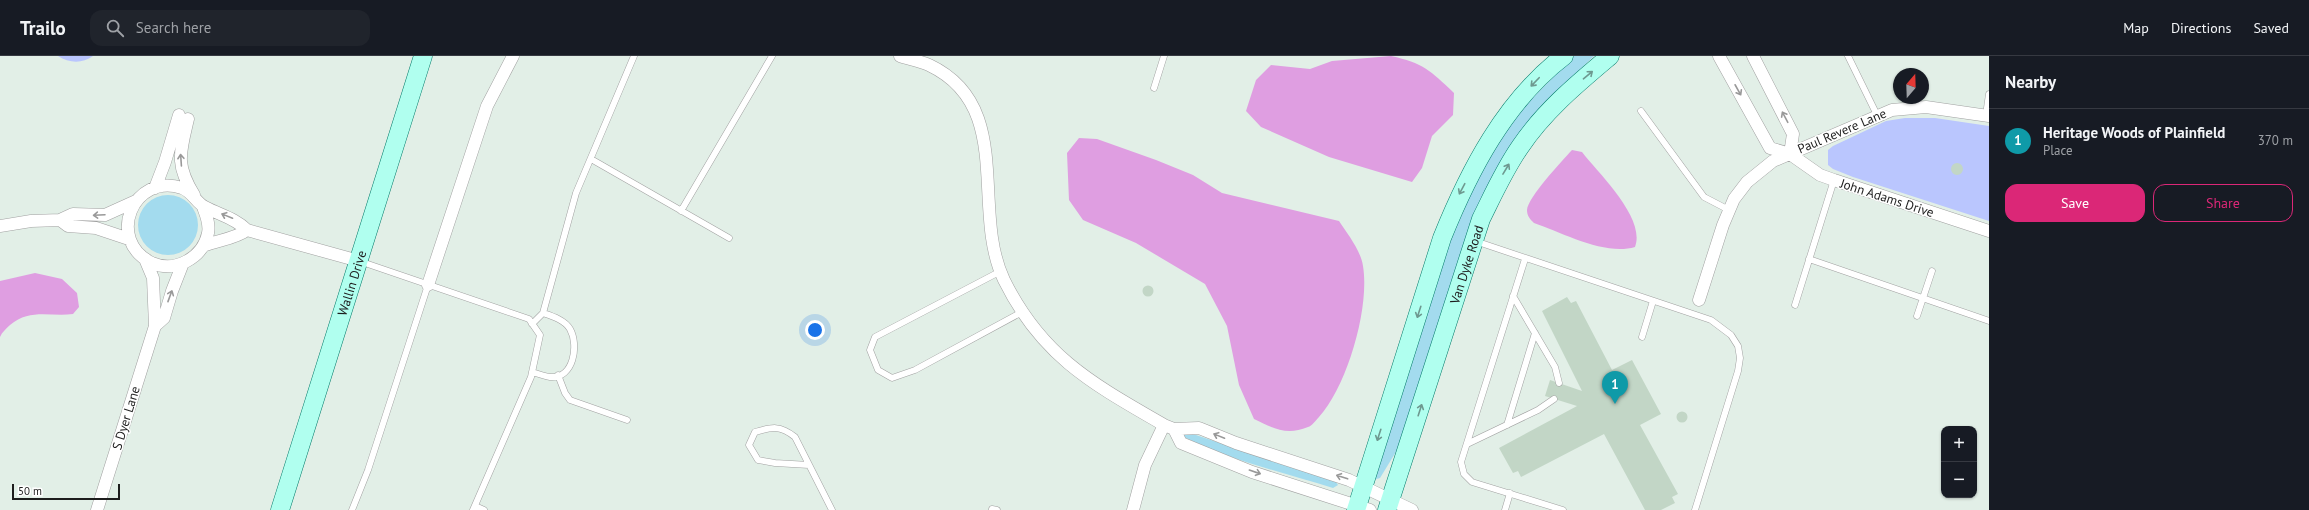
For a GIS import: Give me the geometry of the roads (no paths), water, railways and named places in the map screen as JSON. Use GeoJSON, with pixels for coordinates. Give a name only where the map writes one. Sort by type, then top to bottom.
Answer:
{"type":"FeatureCollection","features":[{"type":"Feature","properties":{"kind":"street","name":"Wallin Drive"},"geometry":{"type":"LineString","coordinates":[[280,510],[423,56]]}},
{"type":"Feature","properties":{"kind":"street"},"geometry":{"type":"LineString","coordinates":[[428,285],[487,106],[513,56]]}},
{"type":"Feature","properties":{"kind":"street"},"geometry":{"type":"LineString","coordinates":[[900,56],[928,65],[948,76],[962,90],[976,110],[983,130],[989,221],[1001,271],[1022,312],[1038,335],[1061,359],[1102,389],[1169,427],[1181,443],[1252,472],[1361,508],[1363,486],[1442,238],[1459,196],[1484,149],[1510,112],[1531,87],[1564,56]]}},
{"type":"Feature","properties":{"kind":"street","name":"Van Dyke Road"},"geometry":{"type":"LineString","coordinates":[[1388,505],[1473,241],[1481,219],[1497,186],[1520,146],[1549,111],[1610,56]]}},
{"type":"Feature","properties":{"kind":"street","name":"John Adams Drive"},"geometry":{"type":"LineString","coordinates":[[1719,56],[1770,148],[1790,154],[1820,175],[1989,231]]}},
{"type":"Feature","properties":{"kind":"street"},"geometry":{"type":"LineString","coordinates":[[1753,56],[1793,134],[1790,154]]}},
{"type":"Feature","properties":{"kind":"street","name":"Paul Revere Lane"},"geometry":{"type":"LineString","coordinates":[[1699,300],[1729,210],[1747,182],[1773,161],[1877,115],[1897,109],[1919,107],[1987,116]]}},
{"type":"Feature","properties":{"kind":"street"},"geometry":{"type":"LineString","coordinates":[[154,188],[183,117],[180,163],[184,177],[195,196],[203,206],[208,219],[208,233],[203,246],[195,256],[184,263],[170,266],[157,265],[145,259],[135,250],[129,239],[127,226],[129,213],[136,201],[145,192],[154,188],[170,186],[183,189],[195,196]]}},
{"type":"Feature","properties":{"kind":"street"},"geometry":{"type":"LineString","coordinates":[[0,226],[31,221],[60,220],[73,214],[105,214],[136,201]]}},
{"type":"Feature","properties":{"kind":"street"},"geometry":{"type":"LineString","coordinates":[[203,206],[238,221],[247,230],[359,261]]}},
{"type":"Feature","properties":{"kind":"street"},"geometry":{"type":"LineString","coordinates":[[60,220],[68,226],[96,228],[129,239]]}},
{"type":"Feature","properties":{"kind":"street"},"geometry":{"type":"LineString","coordinates":[[203,246],[216,240],[240,236],[247,230]]}},
{"type":"Feature","properties":{"kind":"street"},"geometry":{"type":"LineString","coordinates":[[145,259],[153,278],[155,326]]}},
{"type":"Feature","properties":{"kind":"street"},"geometry":{"type":"LineString","coordinates":[[155,326],[164,318],[172,291],[184,263]]}},
{"type":"Feature","properties":{"kind":"street","name":"S Dyer Lane"},"geometry":{"type":"LineString","coordinates":[[97,510],[155,326]]}},
{"type":"Feature","properties":{"kind":"street"},"geometry":{"type":"LineString","coordinates":[[1169,427],[1199,428],[1236,443],[1349,480],[1363,486],[1388,505],[1412,510]]}},
{"type":"Feature","properties":{"kind":"street"},"geometry":{"type":"LineString","coordinates":[[1133,510],[1145,466],[1169,427]]}},
{"type":"Feature","properties":{"kind":"lane"},"geometry":{"type":"LineString","coordinates":[[532,324],[543,313],[576,193],[634,56]]}},
{"type":"Feature","properties":{"kind":"lane"},"geometry":{"type":"LineString","coordinates":[[681,211],[772,56]]}},
{"type":"Feature","properties":{"kind":"lane"},"geometry":{"type":"LineString","coordinates":[[1154,88],[1164,56]]}},
{"type":"Feature","properties":{"kind":"lane"},"geometry":{"type":"LineString","coordinates":[[1848,56],[1877,115]]}},
{"type":"Feature","properties":{"kind":"lane"},"geometry":{"type":"LineString","coordinates":[[1987,116],[1989,94]]}},
{"type":"Feature","properties":{"kind":"lane"},"geometry":{"type":"LineString","coordinates":[[1641,111],[1704,196],[1729,210]]}},
{"type":"Feature","properties":{"kind":"lane"},"geometry":{"type":"LineString","coordinates":[[591,159],[729,238]]}},
{"type":"Feature","properties":{"kind":"lane"},"geometry":{"type":"LineString","coordinates":[[1795,305],[1834,180]]}},
{"type":"Feature","properties":{"kind":"lane"},"geometry":{"type":"LineString","coordinates":[[1473,241],[1711,320],[1731,335],[1738,346],[1738,371],[1695,510]]}},
{"type":"Feature","properties":{"kind":"lane"},"geometry":{"type":"LineString","coordinates":[[1525,259],[1461,462],[1464,474],[1472,482],[1563,510]]}},
{"type":"Feature","properties":{"kind":"lane"},"geometry":{"type":"LineString","coordinates":[[1809,259],[1989,321]]}},
{"type":"Feature","properties":{"kind":"lane"},"geometry":{"type":"LineString","coordinates":[[359,261],[520,316],[529,320],[540,335],[532,372],[474,508],[484,510]]}},
{"type":"Feature","properties":{"kind":"lane"},"geometry":{"type":"LineString","coordinates":[[1001,271],[876,337],[870,350],[878,370],[892,378],[915,370],[1022,312]]}},
{"type":"Feature","properties":{"kind":"lane"},"geometry":{"type":"LineString","coordinates":[[1917,316],[1932,271]]}},
{"type":"Feature","properties":{"kind":"lane"},"geometry":{"type":"LineString","coordinates":[[352,510],[368,470],[428,285]]}},
{"type":"Feature","properties":{"kind":"lane"},"geometry":{"type":"LineString","coordinates":[[1513,296],[1555,367],[1559,383]]}},
{"type":"Feature","properties":{"kind":"lane"},"geometry":{"type":"LineString","coordinates":[[1642,337],[1653,301]]}},
{"type":"Feature","properties":{"kind":"lane"},"geometry":{"type":"LineString","coordinates":[[532,372],[551,377],[558,375],[566,372],[574,358],[574,342],[569,328],[556,318],[543,313]]}},
{"type":"Feature","properties":{"kind":"lane"},"geometry":{"type":"LineString","coordinates":[[1508,425],[1535,333]]}},
{"type":"Feature","properties":{"kind":"lane"},"geometry":{"type":"LineString","coordinates":[[558,375],[570,400],[627,420]]}},
{"type":"Feature","properties":{"kind":"lane"},"geometry":{"type":"LineString","coordinates":[[1467,444],[1545,407],[1554,399]]}},
{"type":"Feature","properties":{"kind":"lane"},"geometry":{"type":"LineString","coordinates":[[809,465],[781,464],[758,460],[749,445],[755,432],[769,428],[785,429],[795,437],[832,510]]}},
{"type":"Feature","properties":{"kind":"lane"},"geometry":{"type":"LineString","coordinates":[[1505,510],[1510,493]]}},
{"type":"Feature","properties":{"kind":"place","name":"Heritage Woods of Plainfield"},"geometry":{"type":"Point","coordinates":[1615,404]}}]}
